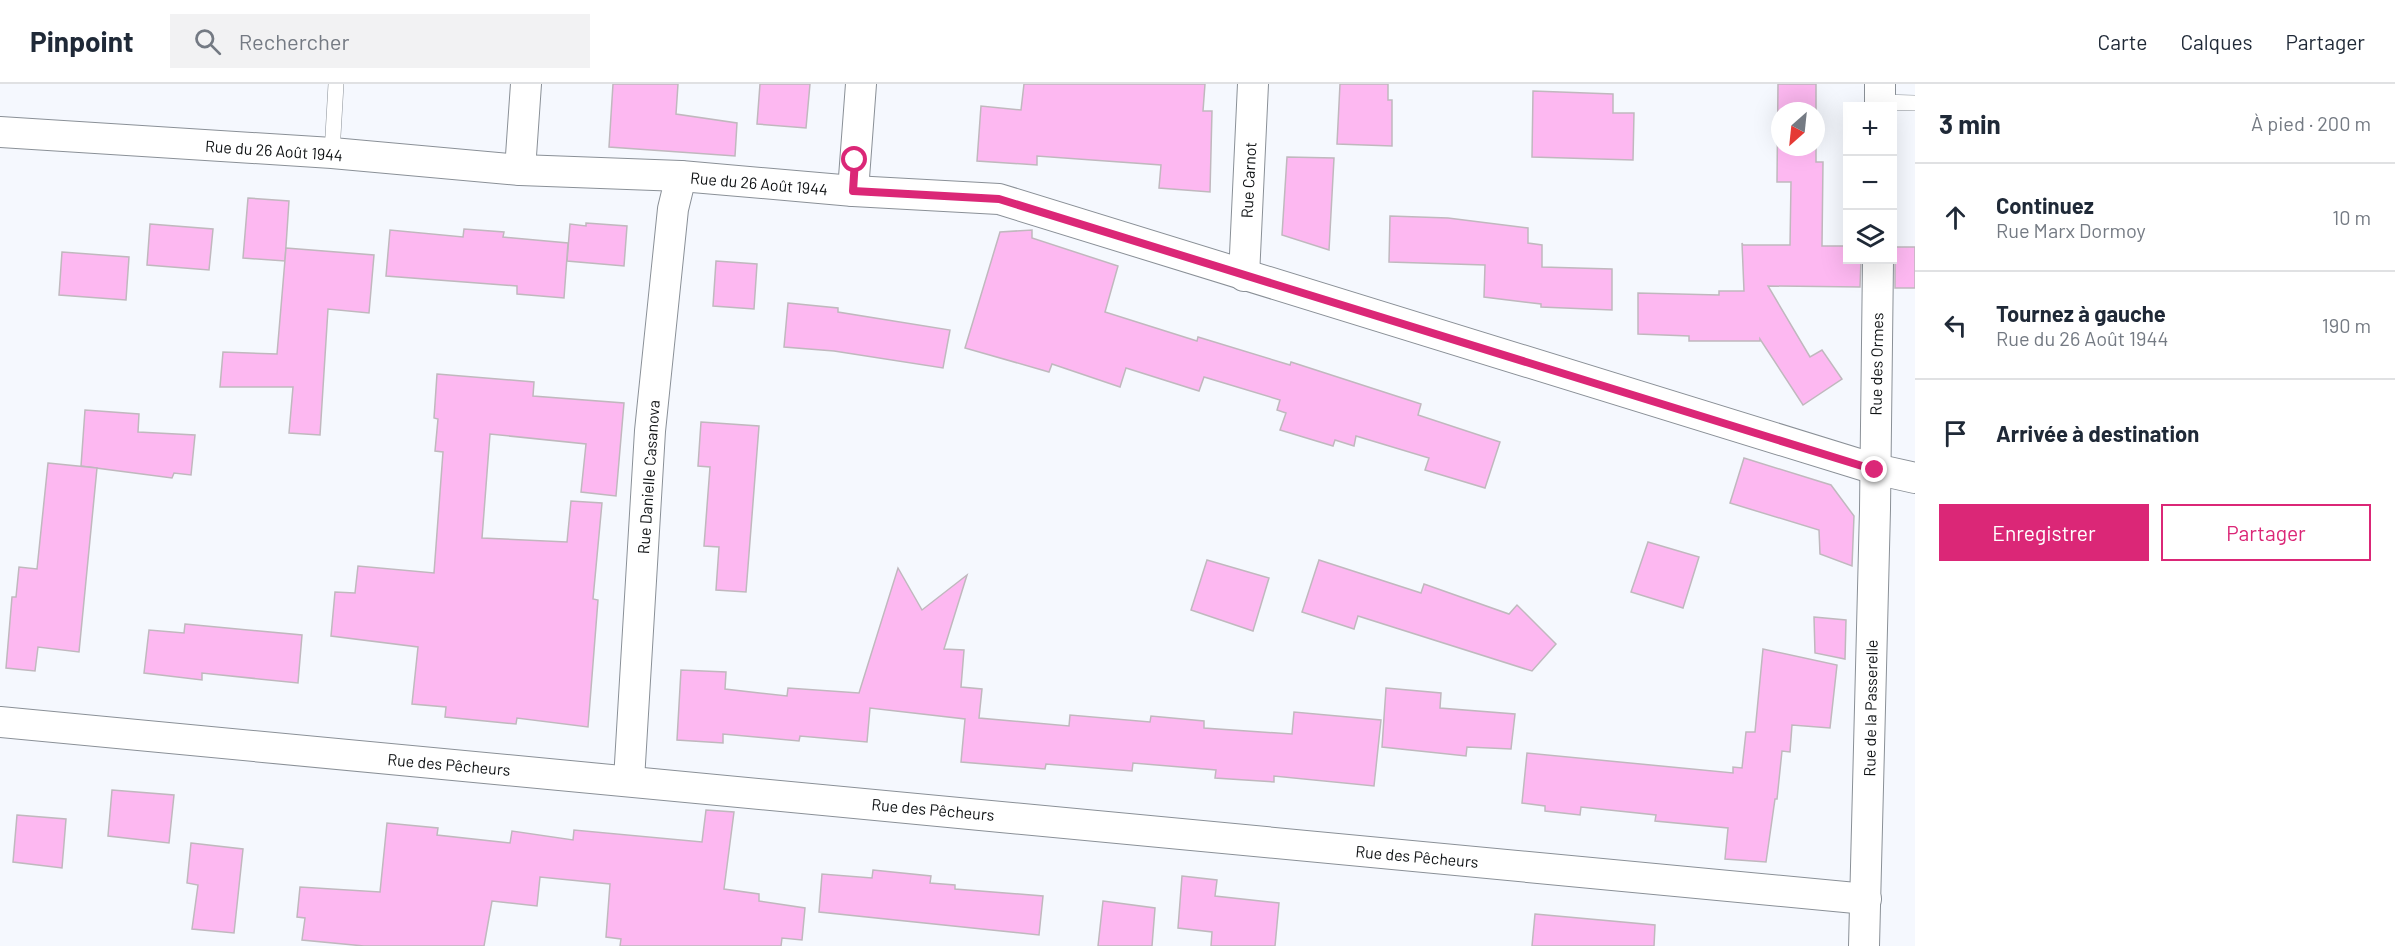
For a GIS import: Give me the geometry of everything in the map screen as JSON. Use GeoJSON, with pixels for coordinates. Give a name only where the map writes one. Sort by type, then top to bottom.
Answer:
{"type":"FeatureCollection","features":[{"type":"Feature","properties":{"kind":"street"},"geometry":{"type":"LineString","coordinates":[[520,170],[526,84]]}},
{"type":"Feature","properties":{"kind":"street"},"geometry":{"type":"LineString","coordinates":[[853,191],[861,84]]}},
{"type":"Feature","properties":{"kind":"street","name":"Rue Carnot"},"geometry":{"type":"LineString","coordinates":[[1244,276],[1253,84]]}},
{"type":"Feature","properties":{"kind":"street","name":"Rue du 26 Août 1944"},"geometry":{"type":"LineString","coordinates":[[0,132],[332,153],[520,170],[681,176],[853,191],[999,199],[1875,470],[1915,478]]}},
{"type":"Feature","properties":{"kind":"street","name":"Rue Danielle Casanova"},"geometry":{"type":"LineString","coordinates":[[629,780],[650,431],[673,209],[681,176]]}},
{"type":"Feature","properties":{"kind":"street","name":"Rue des Ormes"},"geometry":{"type":"LineString","coordinates":[[1875,470],[1878,264]]}},
{"type":"Feature","properties":{"kind":"street","name":"Rue de la Passerelle"},"geometry":{"type":"LineString","coordinates":[[1864,946],[1875,470]]}},
{"type":"Feature","properties":{"kind":"street","name":"Rue des Pêcheurs"},"geometry":{"type":"LineString","coordinates":[[0,722],[1866,898]]}},
{"type":"Feature","properties":{"kind":"lane"},"geometry":{"type":"LineString","coordinates":[[332,153],[336,84]]}},
{"type":"Feature","properties":{"kind":"lane"},"geometry":{"type":"LineString","coordinates":[[1880,98],[1915,103]]}},
{"type":"Feature","properties":{"kind":"building"},"geometry":{"type":"Polygon","coordinates":[[[613,84],[678,84],[676,114],[737,123],[735,156],[609,147],[613,84]]]}},
{"type":"Feature","properties":{"kind":"building"},"geometry":{"type":"Polygon","coordinates":[[[760,84],[810,84],[806,128],[757,124],[760,84]]]}},
{"type":"Feature","properties":{"kind":"building"},"geometry":{"type":"Polygon","coordinates":[[[1024,84],[1205,84],[1203,111],[1212,111],[1210,192],[1159,188],[1161,165],[1037,156],[1037,165],[977,161],[981,106],[1021,110],[1024,84]]]}},
{"type":"Feature","properties":{"kind":"building"},"geometry":{"type":"Polygon","coordinates":[[[1340,84],[1388,84],[1388,100],[1392,100],[1392,146],[1337,144],[1340,84]]]}},
{"type":"Feature","properties":{"kind":"building"},"geometry":{"type":"Polygon","coordinates":[[[1778,84],[1816,84],[1816,102],[1778,102],[1778,84]]]}},
{"type":"Feature","properties":{"kind":"building"},"geometry":{"type":"Polygon","coordinates":[[[1533,91],[1613,94],[1613,113],[1634,113],[1633,160],[1532,157],[1533,91]]]}},
{"type":"Feature","properties":{"kind":"building"},"geometry":{"type":"Polygon","coordinates":[[[1777,156],[1816,156],[1816,162],[1823,162],[1822,246],[1843,246],[1843,264],[1861,264],[1860,287],[1768,286],[1810,357],[1822,350],[1842,379],[1803,405],[1760,339],[1760,341],[1689,341],[1689,336],[1638,334],[1638,293],[1719,295],[1719,291],[1744,291],[1742,243],[1743,245],[1790,245],[1791,182],[1777,182],[1777,156]]]}},
{"type":"Feature","properties":{"kind":"building"},"geometry":{"type":"Polygon","coordinates":[[[1287,157],[1334,158],[1329,250],[1282,235],[1287,157]]]}},
{"type":"Feature","properties":{"kind":"building"},"geometry":{"type":"Polygon","coordinates":[[[248,198],[289,201],[285,261],[243,258],[248,198]]]}},
{"type":"Feature","properties":{"kind":"building"},"geometry":{"type":"Polygon","coordinates":[[[1390,216],[1448,218],[1528,228],[1528,243],[1542,245],[1542,267],[1612,269],[1612,310],[1541,307],[1541,304],[1484,297],[1485,265],[1389,262],[1390,216]]]}},
{"type":"Feature","properties":{"kind":"building"},"geometry":{"type":"Polygon","coordinates":[[[586,223],[627,226],[624,266],[567,261],[570,224],[586,226],[586,223]]]}},
{"type":"Feature","properties":{"kind":"building"},"geometry":{"type":"Polygon","coordinates":[[[150,224],[213,229],[209,270],[147,265],[150,224]]]}},
{"type":"Feature","properties":{"kind":"building"},"geometry":{"type":"Polygon","coordinates":[[[464,229],[504,232],[503,237],[568,243],[564,298],[517,294],[517,286],[386,276],[390,230],[463,237],[464,229]]]}},
{"type":"Feature","properties":{"kind":"building"},"geometry":{"type":"Polygon","coordinates":[[[1032,230],[1032,238],[1118,266],[1105,312],[1197,341],[1198,337],[1290,365],[1291,362],[1421,404],[1418,415],[1500,442],[1485,488],[1425,470],[1429,458],[1356,436],[1354,446],[1335,440],[1333,446],[1280,430],[1286,413],[1277,410],[1280,400],[1204,377],[1199,391],[1126,368],[1120,387],[1052,364],[1049,372],[965,348],[1000,232],[1032,230]]]}},
{"type":"Feature","properties":{"kind":"building"},"geometry":{"type":"Polygon","coordinates":[[[1897,247],[1915,247],[1915,288],[1895,288],[1897,247]]]}},
{"type":"Feature","properties":{"kind":"building"},"geometry":{"type":"Polygon","coordinates":[[[286,248],[374,255],[369,313],[328,309],[320,435],[289,433],[293,387],[220,387],[223,352],[277,354],[286,248]]]}},
{"type":"Feature","properties":{"kind":"building"},"geometry":{"type":"Polygon","coordinates":[[[62,252],[129,257],[126,300],[59,295],[62,252]]]}},
{"type":"Feature","properties":{"kind":"building"},"geometry":{"type":"Polygon","coordinates":[[[716,261],[757,264],[754,309],[713,306],[716,261]]]}},
{"type":"Feature","properties":{"kind":"building"},"geometry":{"type":"Polygon","coordinates":[[[788,303],[838,308],[838,312],[950,330],[943,368],[834,351],[784,347],[788,303]]]}},
{"type":"Feature","properties":{"kind":"building"},"geometry":{"type":"Polygon","coordinates":[[[437,374],[534,382],[533,396],[624,403],[616,496],[581,492],[586,444],[490,434],[482,538],[567,542],[571,501],[602,503],[593,599],[598,600],[588,727],[517,718],[516,724],[445,717],[446,707],[412,704],[418,647],[331,636],[335,592],[355,593],[358,566],[434,573],[443,452],[435,451],[438,419],[434,418],[437,374]]]}},
{"type":"Feature","properties":{"kind":"building"},"geometry":{"type":"Polygon","coordinates":[[[85,410],[139,414],[138,432],[195,435],[191,475],[174,473],[172,478],[81,466],[85,410]]]}},
{"type":"Feature","properties":{"kind":"building"},"geometry":{"type":"Polygon","coordinates":[[[701,422],[759,426],[746,592],[716,590],[719,547],[704,546],[710,467],[698,466],[701,422]]]}},
{"type":"Feature","properties":{"kind":"building"},"geometry":{"type":"Polygon","coordinates":[[[1744,458],[1831,485],[1854,516],[1852,566],[1820,554],[1819,530],[1730,503],[1744,458]]]}},
{"type":"Feature","properties":{"kind":"building"},"geometry":{"type":"Polygon","coordinates":[[[48,463],[97,468],[79,652],[38,647],[35,671],[6,668],[12,597],[16,597],[19,567],[37,569],[48,463]]]}},
{"type":"Feature","properties":{"kind":"building"},"geometry":{"type":"Polygon","coordinates":[[[1648,542],[1699,557],[1683,608],[1631,592],[1648,542]]]}},
{"type":"Feature","properties":{"kind":"building"},"geometry":{"type":"Polygon","coordinates":[[[1207,560],[1269,578],[1253,631],[1191,610],[1207,560]]]}},
{"type":"Feature","properties":{"kind":"building"},"geometry":{"type":"Polygon","coordinates":[[[1319,560],[1421,593],[1424,584],[1509,614],[1517,605],[1556,644],[1532,671],[1358,616],[1354,629],[1302,612],[1319,560]]]}},
{"type":"Feature","properties":{"kind":"building"},"geometry":{"type":"Polygon","coordinates":[[[898,568],[922,610],[967,575],[944,649],[964,650],[961,687],[982,689],[979,718],[1069,726],[1070,715],[1150,722],[1151,716],[1204,721],[1204,728],[1292,734],[1294,712],[1381,720],[1374,786],[1274,776],[1274,782],[1215,778],[1216,770],[1133,763],[1132,771],[1046,764],[1045,769],[961,762],[965,719],[870,708],[867,742],[800,736],[799,741],[723,734],[723,743],[677,740],[681,670],[726,672],[725,689],[787,696],[788,688],[859,693],[898,568]]]}},
{"type":"Feature","properties":{"kind":"building"},"geometry":{"type":"Polygon","coordinates":[[[1814,617],[1846,620],[1845,659],[1815,653],[1814,617]]]}},
{"type":"Feature","properties":{"kind":"building"},"geometry":{"type":"Polygon","coordinates":[[[185,624],[302,635],[298,683],[202,673],[202,680],[144,673],[149,630],[184,633],[185,624]]]}},
{"type":"Feature","properties":{"kind":"building"},"geometry":{"type":"Polygon","coordinates":[[[1763,649],[1837,665],[1830,728],[1792,725],[1790,752],[1782,751],[1777,799],[1775,799],[1766,862],[1725,859],[1728,828],[1655,821],[1656,815],[1581,807],[1580,815],[1545,811],[1545,806],[1522,803],[1527,753],[1733,773],[1733,767],[1742,768],[1746,732],[1755,732],[1763,649]]]}},
{"type":"Feature","properties":{"kind":"building"},"geometry":{"type":"Polygon","coordinates":[[[1386,688],[1441,693],[1440,708],[1515,714],[1511,749],[1467,747],[1466,756],[1382,747],[1386,688]]]}},
{"type":"Feature","properties":{"kind":"building"},"geometry":{"type":"Polygon","coordinates":[[[112,790],[174,795],[169,843],[108,836],[112,790]]]}},
{"type":"Feature","properties":{"kind":"building"},"geometry":{"type":"Polygon","coordinates":[[[706,810],[734,812],[724,889],[759,894],[759,901],[805,908],[802,940],[782,938],[781,946],[620,946],[621,939],[606,937],[610,884],[540,877],[537,906],[492,901],[484,946],[364,946],[302,940],[305,918],[297,917],[300,887],[380,892],[387,823],[438,828],[437,835],[510,843],[512,831],[573,840],[574,830],[702,842],[706,810]]]}},
{"type":"Feature","properties":{"kind":"building"},"geometry":{"type":"Polygon","coordinates":[[[17,815],[66,819],[62,868],[13,862],[17,815]]]}},
{"type":"Feature","properties":{"kind":"building"},"geometry":{"type":"Polygon","coordinates":[[[191,843],[243,849],[234,933],[192,929],[198,885],[187,883],[191,843]]]}},
{"type":"Feature","properties":{"kind":"building"},"geometry":{"type":"Polygon","coordinates":[[[873,870],[931,876],[930,883],[955,885],[955,889],[1043,896],[1039,935],[819,912],[822,874],[872,878],[873,870]]]}},
{"type":"Feature","properties":{"kind":"building"},"geometry":{"type":"Polygon","coordinates":[[[1182,876],[1217,880],[1215,896],[1279,903],[1275,946],[1211,946],[1212,932],[1178,928],[1182,876]]]}},
{"type":"Feature","properties":{"kind":"building"},"geometry":{"type":"Polygon","coordinates":[[[1103,901],[1155,908],[1152,946],[1098,946],[1103,901]]]}},
{"type":"Feature","properties":{"kind":"building"},"geometry":{"type":"Polygon","coordinates":[[[1535,914],[1655,925],[1654,946],[1532,946],[1535,914]]]}},
{"type":"Feature","properties":{"kind":"route"},"geometry":{"type":"LineString","coordinates":[[855,160],[853,191],[999,199],[1875,470]]}}]}
